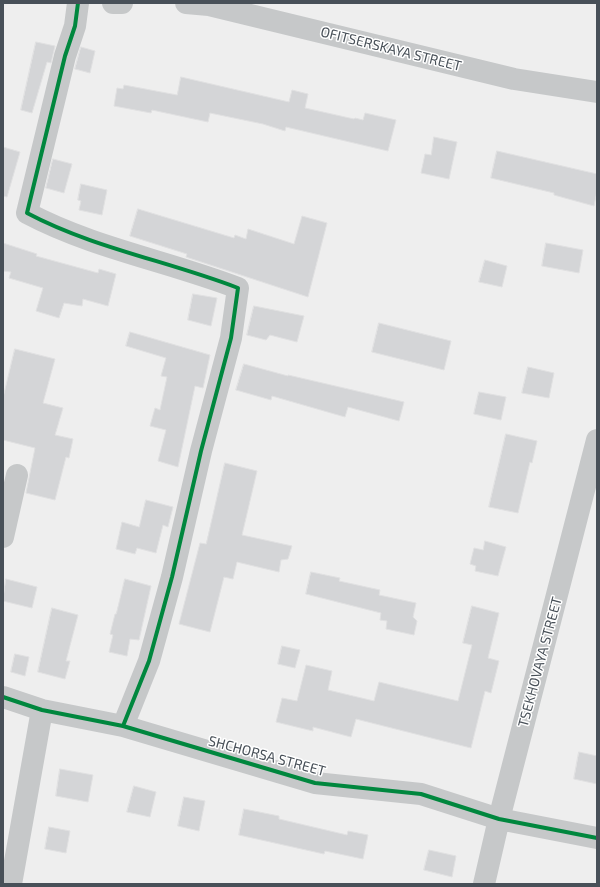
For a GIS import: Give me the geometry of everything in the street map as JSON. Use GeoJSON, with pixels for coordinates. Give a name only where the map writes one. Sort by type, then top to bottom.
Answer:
{"type":"FeatureCollection","features":[{"type":"Feature","properties":{"kind":"street"},"geometry":{"type":"LineString","coordinates":[[78,3],[75,26],[65,56],[27,213],[53,227],[88,240],[201,273],[238,288],[231,338],[201,451],[172,577],[149,661],[123,726]]}},
{"type":"Feature","properties":{"kind":"street"},"geometry":{"type":"LineString","coordinates":[[113,3],[122,3]]}},
{"type":"Feature","properties":{"kind":"street","name":"OFITSERSKAYA STREET"},"geometry":{"type":"LineString","coordinates":[[186,3],[209,4],[514,79],[597,92]]}},
{"type":"Feature","properties":{"kind":"street","name":"TSEKHOVAYA STREET"},"geometry":{"type":"LineString","coordinates":[[484,884],[498,819],[597,440]]}},
{"type":"Feature","properties":{"kind":"street"},"geometry":{"type":"LineString","coordinates":[[3,537],[17,475]]}},
{"type":"Feature","properties":{"kind":"street","name":"SHCHORSA STREET"},"geometry":{"type":"LineString","coordinates":[[3,697],[42,710],[123,726],[315,783],[421,794],[498,819],[597,838]]}},
{"type":"Feature","properties":{"kind":"street"},"geometry":{"type":"LineString","coordinates":[[11,884],[42,710]]}},
{"type":"Feature","properties":{"kind":"building"},"geometry":{"type":"Polygon","coordinates":[[[36,42],[55,46],[51,63],[47,62],[32,113],[21,110],[36,42]]]}},
{"type":"Feature","properties":{"kind":"building"},"geometry":{"type":"Polygon","coordinates":[[[81,47],[95,51],[90,73],[75,69],[81,47]]]}},
{"type":"Feature","properties":{"kind":"building"},"geometry":{"type":"Polygon","coordinates":[[[181,77],[289,102],[292,90],[308,94],[305,108],[354,119],[363,120],[365,113],[396,120],[388,151],[286,127],[285,131],[263,124],[210,113],[208,122],[152,110],[151,113],[114,106],[117,88],[123,89],[124,85],[177,95],[181,77]]]}},
{"type":"Feature","properties":{"kind":"building"},"geometry":{"type":"Polygon","coordinates":[[[434,137],[457,142],[449,179],[421,173],[425,154],[431,155],[434,137]]]}},
{"type":"Feature","properties":{"kind":"building"},"geometry":{"type":"Polygon","coordinates":[[[3,147],[20,152],[7,197],[3,196],[3,147]]]}},
{"type":"Feature","properties":{"kind":"building"},"geometry":{"type":"Polygon","coordinates":[[[497,151],[597,174],[597,191],[594,206],[554,195],[554,193],[491,178],[497,151]]]}},
{"type":"Feature","properties":{"kind":"building"},"geometry":{"type":"Polygon","coordinates":[[[53,159],[72,164],[64,193],[46,188],[53,159]]]}},
{"type":"Feature","properties":{"kind":"building"},"geometry":{"type":"Polygon","coordinates":[[[81,184],[107,190],[102,215],[79,210],[81,201],[78,200],[81,184]]]}},
{"type":"Feature","properties":{"kind":"building"},"geometry":{"type":"Polygon","coordinates":[[[138,209],[234,238],[235,235],[246,239],[248,229],[294,244],[302,216],[327,223],[308,297],[186,257],[187,254],[130,236],[138,209]]]}},
{"type":"Feature","properties":{"kind":"building"},"geometry":{"type":"Polygon","coordinates":[[[3,243],[37,254],[36,256],[98,273],[99,269],[116,274],[108,306],[83,299],[82,306],[64,303],[59,318],[36,311],[43,288],[9,278],[11,272],[3,271],[3,243]]]}},
{"type":"Feature","properties":{"kind":"building"},"geometry":{"type":"Polygon","coordinates":[[[546,243],[583,250],[579,273],[542,266],[546,243]]]}},
{"type":"Feature","properties":{"kind":"building"},"geometry":{"type":"Polygon","coordinates":[[[485,260],[507,266],[502,287],[479,282],[485,260]]]}},
{"type":"Feature","properties":{"kind":"building"},"geometry":{"type":"Polygon","coordinates":[[[193,294],[217,298],[211,326],[188,320],[193,294]]]}},
{"type":"Feature","properties":{"kind":"building"},"geometry":{"type":"Polygon","coordinates":[[[254,306],[304,316],[297,342],[270,335],[266,340],[247,335],[254,306]]]}},
{"type":"Feature","properties":{"kind":"building"},"geometry":{"type":"Polygon","coordinates":[[[379,323],[451,341],[444,370],[372,352],[379,323]]]}},
{"type":"Feature","properties":{"kind":"building"},"geometry":{"type":"Polygon","coordinates":[[[130,332],[210,355],[203,388],[195,386],[178,467],[158,461],[166,430],[150,426],[155,408],[160,410],[167,377],[161,376],[166,358],[126,346],[130,332]]]}},
{"type":"Feature","properties":{"kind":"building"},"geometry":{"type":"Polygon","coordinates":[[[15,349],[55,359],[43,403],[63,408],[55,435],[73,439],[69,458],[66,457],[55,500],[26,493],[35,448],[3,440],[3,398],[15,349]]]}},
{"type":"Feature","properties":{"kind":"building"},"geometry":{"type":"Polygon","coordinates":[[[244,364],[288,376],[404,402],[399,421],[348,407],[345,417],[272,396],[271,400],[236,390],[244,364]]]}},
{"type":"Feature","properties":{"kind":"building"},"geometry":{"type":"Polygon","coordinates":[[[528,367],[554,373],[549,398],[522,393],[528,367]]]}},
{"type":"Feature","properties":{"kind":"building"},"geometry":{"type":"Polygon","coordinates":[[[479,392],[506,397],[501,420],[474,414],[479,392]]]}},
{"type":"Feature","properties":{"kind":"building"},"geometry":{"type":"Polygon","coordinates":[[[506,434],[537,441],[532,463],[530,462],[518,513],[489,507],[506,434]]]}},
{"type":"Feature","properties":{"kind":"building"},"geometry":{"type":"Polygon","coordinates":[[[225,463],[257,471],[242,535],[292,546],[288,559],[281,560],[279,572],[237,562],[233,579],[224,577],[210,632],[179,624],[200,543],[206,544],[225,463]]]}},
{"type":"Feature","properties":{"kind":"building"},"geometry":{"type":"Polygon","coordinates":[[[146,500],[173,507],[168,527],[163,525],[156,553],[137,548],[135,554],[116,549],[122,522],[139,527],[146,500]]]}},
{"type":"Feature","properties":{"kind":"building"},"geometry":{"type":"Polygon","coordinates":[[[485,541],[506,547],[498,576],[475,571],[476,566],[470,564],[474,548],[483,550],[485,541]]]}},
{"type":"Feature","properties":{"kind":"building"},"geometry":{"type":"Polygon","coordinates":[[[311,572],[340,578],[339,581],[380,590],[379,595],[416,603],[413,617],[417,621],[414,635],[386,629],[387,621],[380,620],[381,613],[306,594],[311,572]]]}},
{"type":"Feature","properties":{"kind":"building"},"geometry":{"type":"Polygon","coordinates":[[[6,579],[37,587],[32,608],[3,601],[6,579]]]}},
{"type":"Feature","properties":{"kind":"building"},"geometry":{"type":"Polygon","coordinates":[[[125,579],[151,586],[139,640],[130,639],[127,656],[109,652],[113,635],[110,634],[125,579]]]}},
{"type":"Feature","properties":{"kind":"building"},"geometry":{"type":"Polygon","coordinates":[[[472,606],[499,613],[488,658],[499,661],[491,693],[485,691],[471,748],[356,719],[351,737],[313,727],[313,731],[276,722],[282,698],[297,701],[306,665],[332,671],[328,690],[374,701],[379,682],[458,701],[472,645],[463,643],[472,606]]]}},
{"type":"Feature","properties":{"kind":"building"},"geometry":{"type":"Polygon","coordinates":[[[52,608],[78,615],[66,661],[70,661],[65,679],[38,672],[52,608]]]}},
{"type":"Feature","properties":{"kind":"building"},"geometry":{"type":"Polygon","coordinates":[[[282,646],[300,650],[295,668],[278,664],[282,646]]]}},
{"type":"Feature","properties":{"kind":"building"},"geometry":{"type":"Polygon","coordinates":[[[15,654],[29,657],[25,676],[11,672],[15,654]]]}},
{"type":"Feature","properties":{"kind":"building"},"geometry":{"type":"Polygon","coordinates":[[[579,752],[597,756],[597,784],[574,779],[579,752]]]}},
{"type":"Feature","properties":{"kind":"building"},"geometry":{"type":"Polygon","coordinates":[[[60,769],[93,775],[88,802],[56,796],[60,769]]]}},
{"type":"Feature","properties":{"kind":"building"},"geometry":{"type":"Polygon","coordinates":[[[134,786],[156,792],[150,817],[127,812],[134,786]]]}},
{"type":"Feature","properties":{"kind":"building"},"geometry":{"type":"Polygon","coordinates":[[[184,797],[205,801],[199,831],[178,826],[184,797]]]}},
{"type":"Feature","properties":{"kind":"building"},"geometry":{"type":"Polygon","coordinates":[[[244,809],[279,816],[279,819],[347,835],[348,831],[368,835],[363,859],[325,851],[324,854],[239,835],[244,809]]]}},
{"type":"Feature","properties":{"kind":"building"},"geometry":{"type":"Polygon","coordinates":[[[49,827],[70,831],[66,853],[45,849],[49,827]]]}},
{"type":"Feature","properties":{"kind":"building"},"geometry":{"type":"Polygon","coordinates":[[[429,850],[456,856],[452,877],[424,870],[429,850]]]}},
{"type":"Feature","properties":{"kind":"cycle path"},"geometry":{"type":"LineString","coordinates":[[78,3],[75,26],[65,56],[27,213],[78,236],[212,278],[238,288],[231,338],[201,451],[172,577],[149,661],[123,726]]}},
{"type":"Feature","properties":{"kind":"cycle path"},"geometry":{"type":"LineString","coordinates":[[3,697],[42,710],[123,726],[315,783],[421,794],[499,819],[597,838]]}}]}
